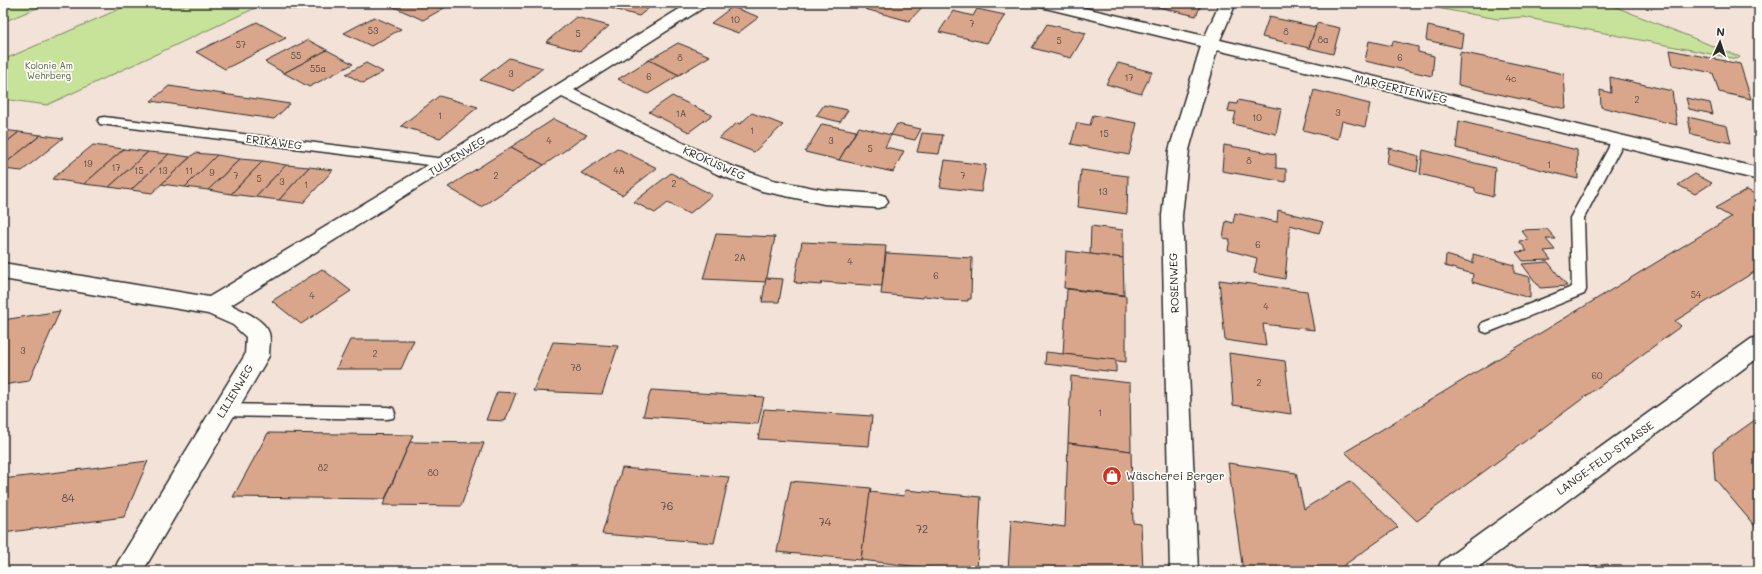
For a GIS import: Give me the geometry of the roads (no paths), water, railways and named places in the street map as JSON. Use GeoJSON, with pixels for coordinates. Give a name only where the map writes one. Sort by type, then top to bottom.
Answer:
{"type":"FeatureCollection","features":[{"type":"Feature","properties":{"kind":"street","name":"TULPENWEG"},"geometry":{"type":"LineString","coordinates":[[212,306],[445,163],[700,3]]}},
{"type":"Feature","properties":{"kind":"street","name":"MARGERITENWEG"},"geometry":{"type":"LineString","coordinates":[[1043,3],[1759,174]]}},
{"type":"Feature","properties":{"kind":"street","name":"ROSENWEG"},"geometry":{"type":"LineString","coordinates":[[1184,571],[1172,216],[1179,150],[1210,43],[1228,3]]}},
{"type":"Feature","properties":{"kind":"street","name":"KROKUSWEG"},"geometry":{"type":"LineString","coordinates":[[562,90],[724,170],[769,186],[824,197],[878,201]]}},
{"type":"Feature","properties":{"kind":"street","name":"LILIENWEG"},"geometry":{"type":"LineString","coordinates":[[3,271],[212,306],[240,318],[258,334],[257,356],[128,571]]}},
{"type":"Feature","properties":{"kind":"street","name":"LANGE-FELD-STRASSE"},"geometry":{"type":"LineString","coordinates":[[1450,571],[1759,345]]}},
{"type":"Feature","properties":{"kind":"lane","name":"ERIKAWEG"},"geometry":{"type":"LineString","coordinates":[[104,121],[445,163]]}},
{"type":"Feature","properties":{"kind":"lane"},"geometry":{"type":"LineString","coordinates":[[1487,327],[1579,290],[1577,218],[1614,149],[1616,140]]}},
{"type":"Feature","properties":{"kind":"lane"},"geometry":{"type":"LineString","coordinates":[[224,410],[387,413]]}},
{"type":"Feature","properties":{"kind":"place","name":"Wäscherei Berger"},"geometry":{"type":"Point","coordinates":[1112,476]}},
{"type":"Feature","properties":{"kind":"park label","name":"Kolonie Am Wehrberg"},"geometry":{"type":"Point","coordinates":[49,72]}}]}
